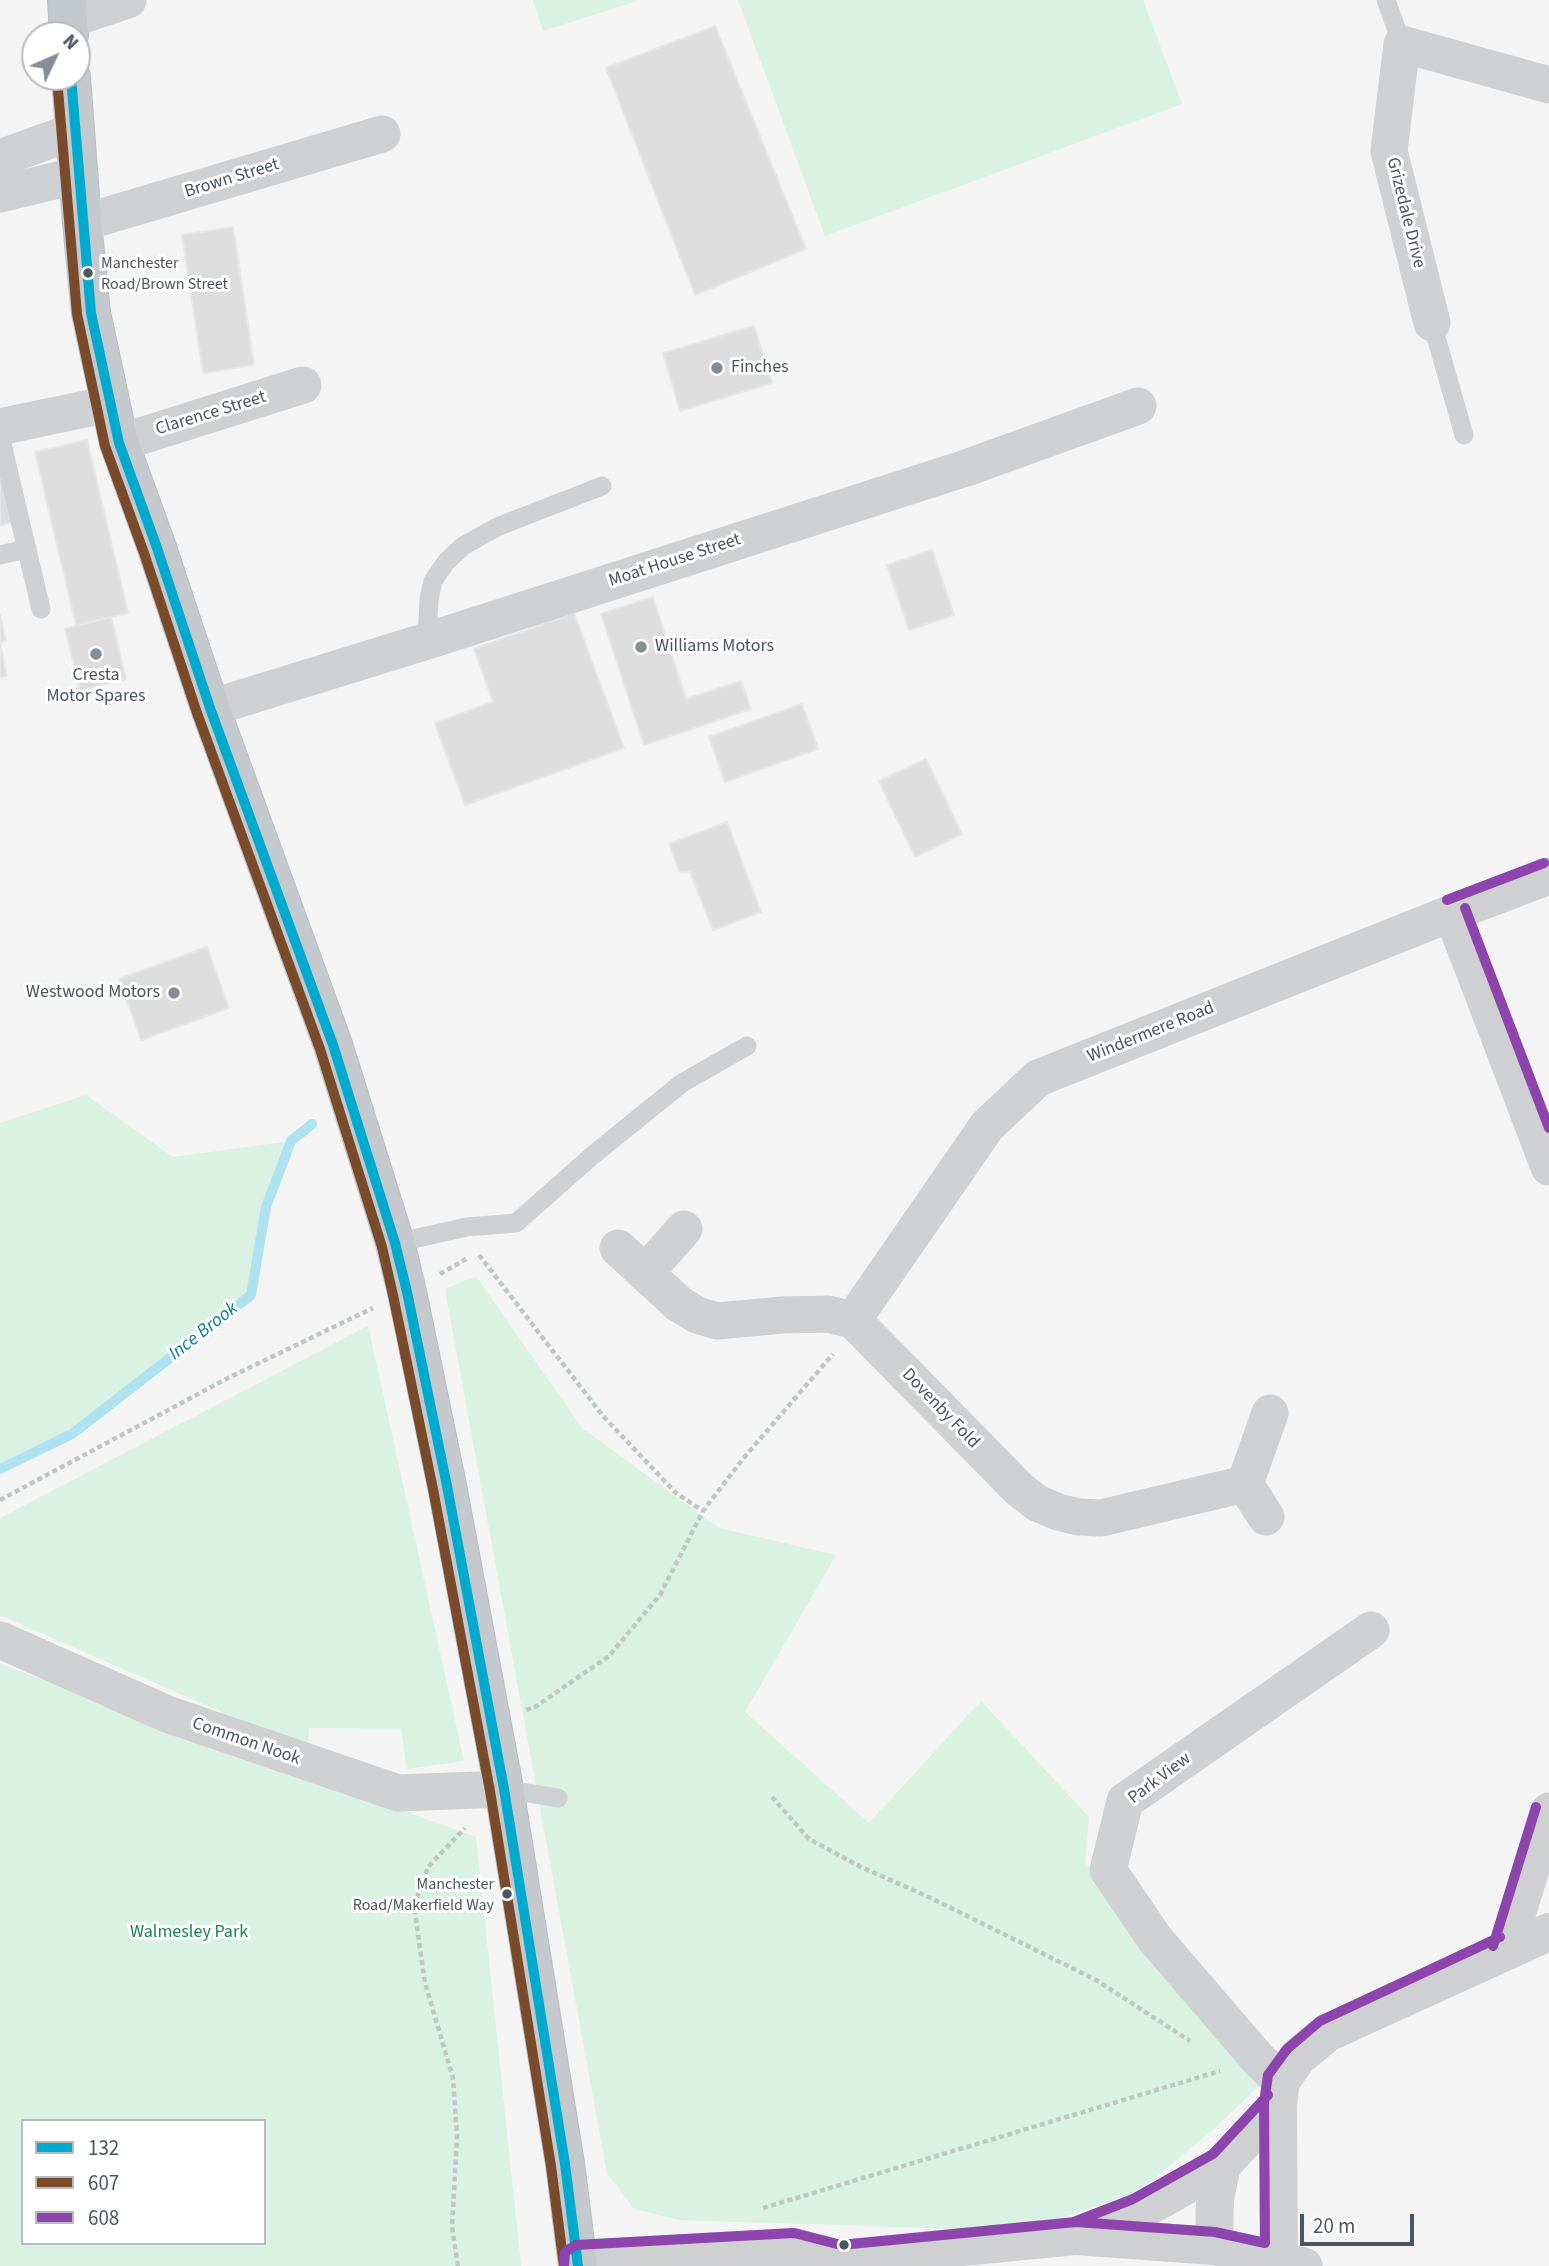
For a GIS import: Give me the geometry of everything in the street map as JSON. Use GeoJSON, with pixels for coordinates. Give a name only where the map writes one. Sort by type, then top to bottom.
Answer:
{"type":"FeatureCollection","features":[{"type":"Feature","properties":{"kind":"highway"},"geometry":{"type":"LineString","coordinates":[[72,91],[91,313],[108,404],[210,708],[333,1045],[395,1243],[407,1292],[505,1788],[561,2142],[577,2263]]}},
{"type":"Feature","properties":{"kind":"street"},"geometry":{"type":"LineString","coordinates":[[68,18],[128,0]]}},
{"type":"Feature","properties":{"kind":"street"},"geometry":{"type":"LineString","coordinates":[[1402,44],[1549,85]]}},
{"type":"Feature","properties":{"kind":"street","name":"Grizedale Drive"},"geometry":{"type":"LineString","coordinates":[[1402,44],[1389,151],[1432,323]]}},
{"type":"Feature","properties":{"kind":"street"},"geometry":{"type":"LineString","coordinates":[[0,158],[75,131]]}},
{"type":"Feature","properties":{"kind":"street","name":"Brown Street"},"geometry":{"type":"LineString","coordinates":[[82,223],[382,134]]}},
{"type":"Feature","properties":{"kind":"street"},"geometry":{"type":"LineString","coordinates":[[0,194],[79,175]]}},
{"type":"Feature","properties":{"kind":"street","name":"Clarence Street"},"geometry":{"type":"LineString","coordinates":[[119,443],[303,386]]}},
{"type":"Feature","properties":{"kind":"street"},"geometry":{"type":"LineString","coordinates":[[0,427],[108,404]]}},
{"type":"Feature","properties":{"kind":"street","name":"Moat House Street"},"geometry":{"type":"LineString","coordinates":[[210,708],[953,472],[1138,406]]}},
{"type":"Feature","properties":{"kind":"street","name":"Windermere Road"},"geometry":{"type":"LineString","coordinates":[[856,1323],[987,1126],[1038,1078],[1452,912],[1549,876]]}},
{"type":"Feature","properties":{"kind":"street"},"geometry":{"type":"LineString","coordinates":[[1452,912],[1549,1167]]}},
{"type":"Feature","properties":{"kind":"street"},"geometry":{"type":"LineString","coordinates":[[645,1273],[684,1229]]}},
{"type":"Feature","properties":{"kind":"street"},"geometry":{"type":"LineString","coordinates":[[618,1248],[679,1304],[696,1315],[717,1321],[828,1314],[856,1323]]}},
{"type":"Feature","properties":{"kind":"street","name":"Dovenby Fold"},"geometry":{"type":"LineString","coordinates":[[856,1323],[1019,1489],[1037,1503],[1058,1512],[1101,1518],[1245,1484]]}},
{"type":"Feature","properties":{"kind":"street"},"geometry":{"type":"LineString","coordinates":[[1266,1517],[1245,1484],[1270,1413]]}},
{"type":"Feature","properties":{"kind":"street","name":"Park View"},"geometry":{"type":"LineString","coordinates":[[1272,2082],[1155,1939],[1108,1870],[1125,1801],[1371,1630]]}},
{"type":"Feature","properties":{"kind":"street","name":"Common Nook"},"geometry":{"type":"LineString","coordinates":[[0,1640],[167,1714],[398,1793],[505,1788]]}},
{"type":"Feature","properties":{"kind":"street"},"geometry":{"type":"LineString","coordinates":[[1506,1950],[1549,1811]]}},
{"type":"Feature","properties":{"kind":"street"},"geometry":{"type":"LineString","coordinates":[[1214,2246],[1215,2198],[1222,2165],[1272,2082],[1298,2057],[1327,2033],[1549,1932]]}},
{"type":"Feature","properties":{"kind":"street"},"geometry":{"type":"LineString","coordinates":[[577,2263],[793,2247],[833,2262],[1076,2236],[1214,2246],[1292,2263],[1272,2082]]}},
{"type":"Feature","properties":{"kind":"street"},"geometry":{"type":"LineString","coordinates":[[1076,2236],[1139,2212],[1222,2165]]}},
{"type":"Feature","properties":{"kind":"lane"},"geometry":{"type":"LineString","coordinates":[[1386,0],[1402,44]]}},
{"type":"Feature","properties":{"kind":"lane"},"geometry":{"type":"LineString","coordinates":[[1432,323],[1464,435]]}},
{"type":"Feature","properties":{"kind":"lane"},"geometry":{"type":"LineString","coordinates":[[0,436],[41,609]]}},
{"type":"Feature","properties":{"kind":"lane"},"geometry":{"type":"LineString","coordinates":[[427,641],[433,581],[446,562],[463,545],[497,527],[602,486]]}},
{"type":"Feature","properties":{"kind":"lane"},"geometry":{"type":"LineString","coordinates":[[0,555],[27,549]]}},
{"type":"Feature","properties":{"kind":"lane"},"geometry":{"type":"LineString","coordinates":[[395,1243],[467,1227],[516,1223],[593,1155],[682,1083],[747,1046]]}},
{"type":"Feature","properties":{"kind":"lane"},"geometry":{"type":"LineString","coordinates":[[505,1788],[558,1798]]}},
{"type":"Feature","properties":{"kind":"path"},"geometry":{"type":"LineString","coordinates":[[0,1500],[228,1378],[407,1292],[477,1253],[603,1416],[676,1493],[703,1511]]}},
{"type":"Feature","properties":{"kind":"path"},"geometry":{"type":"LineString","coordinates":[[491,1721],[535,1707],[609,1656],[660,1595],[703,1511],[856,1323]]}},
{"type":"Feature","properties":{"kind":"path"},"geometry":{"type":"LineString","coordinates":[[458,2266],[452,2227],[457,2137],[453,2078],[425,1983],[414,1906],[428,1867],[505,1788]]}},
{"type":"Feature","properties":{"kind":"path"},"geometry":{"type":"LineString","coordinates":[[772,1797],[809,1839],[861,1867],[931,1898],[1096,1980],[1195,2044]]}},
{"type":"Feature","properties":{"kind":"path"},"geometry":{"type":"LineString","coordinates":[[753,2210],[1272,2082]]}},
{"type":"Feature","properties":{"kind":"green space"},"geometry":{"type":"Polygon","coordinates":[[[533,0],[640,0],[543,31],[533,0]]]}},
{"type":"Feature","properties":{"kind":"green space"},"geometry":{"type":"Polygon","coordinates":[[[738,0],[1143,0],[1182,104],[825,236],[738,0]]]}},
{"type":"Feature","properties":{"kind":"green space"},"geometry":{"type":"Polygon","coordinates":[[[86,1095],[173,1157],[291,1141],[266,1207],[251,1295],[72,1434],[0,1469],[0,1123],[86,1095]]]}},
{"type":"Feature","properties":{"kind":"green space"},"geometry":{"type":"Polygon","coordinates":[[[476,1276],[582,1428],[719,1528],[836,1555],[745,1712],[869,1823],[981,1701],[1089,1817],[1085,1862],[1141,1944],[1260,2085],[1216,2127],[1138,2192],[1022,2231],[678,2220],[634,2209],[607,2173],[445,1289],[476,1276]]]}},
{"type":"Feature","properties":{"kind":"green space"},"geometry":{"type":"Polygon","coordinates":[[[368,1326],[464,1761],[407,1769],[401,1729],[309,1728],[308,1750],[0,1615],[0,1518],[368,1326]]]}},
{"type":"Feature","properties":{"kind":"green space","name":"Walmesley Park"},"geometry":{"type":"Polygon","coordinates":[[[0,1664],[476,1837],[521,2266],[0,2266],[0,1664]]]}},
{"type":"Feature","properties":{"kind":"building"},"geometry":{"type":"Polygon","coordinates":[[[715,26],[806,249],[695,295],[606,68],[715,26]]]}},
{"type":"Feature","properties":{"kind":"building"},"geometry":{"type":"Polygon","coordinates":[[[233,227],[254,365],[203,373],[182,235],[233,227]]]}},
{"type":"Feature","properties":{"kind":"building","name":"Finches"},"geometry":{"type":"Polygon","coordinates":[[[754,326],[772,383],[680,411],[663,353],[754,326]]]}},
{"type":"Feature","properties":{"kind":"building"},"geometry":{"type":"Polygon","coordinates":[[[87,440],[128,613],[76,625],[35,452],[87,440]]]}},
{"type":"Feature","properties":{"kind":"building"},"geometry":{"type":"Polygon","coordinates":[[[0,458],[14,522],[0,525],[0,458]]]}},
{"type":"Feature","properties":{"kind":"building"},"geometry":{"type":"Polygon","coordinates":[[[932,550],[954,615],[909,630],[887,565],[932,550]]]}},
{"type":"Feature","properties":{"kind":"building","name":"Williams Motors"},"geometry":{"type":"Polygon","coordinates":[[[653,597],[686,699],[741,681],[751,709],[644,745],[601,614],[653,597]]]}},
{"type":"Feature","properties":{"kind":"building"},"geometry":{"type":"Polygon","coordinates":[[[574,613],[624,748],[465,805],[435,723],[493,702],[474,649],[574,613]]]}},
{"type":"Feature","properties":{"kind":"building"},"geometry":{"type":"Polygon","coordinates":[[[0,614],[6,641],[0,643],[0,614]]]}},
{"type":"Feature","properties":{"kind":"building","name":"Cresta Motor Spares"},"geometry":{"type":"Polygon","coordinates":[[[111,617],[126,679],[80,690],[65,629],[111,617]]]}},
{"type":"Feature","properties":{"kind":"building"},"geometry":{"type":"Polygon","coordinates":[[[0,643],[7,676],[0,677],[0,643]]]}},
{"type":"Feature","properties":{"kind":"building"},"geometry":{"type":"Polygon","coordinates":[[[802,704],[818,749],[725,782],[709,737],[802,704]]]}},
{"type":"Feature","properties":{"kind":"building"},"geometry":{"type":"Polygon","coordinates":[[[926,759],[962,834],[915,857],[879,781],[926,759]]]}},
{"type":"Feature","properties":{"kind":"building"},"geometry":{"type":"Polygon","coordinates":[[[727,822],[761,912],[713,930],[690,872],[680,872],[669,844],[727,822]]]}},
{"type":"Feature","properties":{"kind":"building","name":"Westwood Motors"},"geometry":{"type":"Polygon","coordinates":[[[207,947],[229,1008],[141,1040],[119,979],[207,947]]]}},
{"type":"Feature","properties":{"kind":"waterway","name":"Ince Brook"},"geometry":{"type":"LineString","coordinates":[[0,1469],[72,1434],[251,1295],[266,1207],[291,1141],[312,1124]]}},
{"type":"Feature","properties":{"kind":"transit line","name":"607"},"geometry":{"type":"LineString","coordinates":[[58,91],[77,314],[105,446],[197,713],[320,1049],[382,1247],[433,1489],[490,1791],[551,2166],[564,2266]]}},
{"type":"Feature","properties":{"kind":"transit line","name":"132"},"geometry":{"type":"LineString","coordinates":[[72,91],[91,313],[119,443],[210,708],[333,1045],[395,1243],[407,1292],[504,1789],[565,2164],[578,2266]]}},
{"type":"Feature","properties":{"kind":"transit line","name":"608"},"geometry":{"type":"LineString","coordinates":[[1447,900],[1544,863]]}},
{"type":"Feature","properties":{"kind":"transit line","name":"608"},"geometry":{"type":"LineString","coordinates":[[1465,908],[1549,1128]]}},
{"type":"Feature","properties":{"kind":"transit line","name":"608"},"geometry":{"type":"LineString","coordinates":[[1493,1946],[1536,1807]]}},
{"type":"Feature","properties":{"kind":"transit line","name":"608"},"geometry":{"type":"LineString","coordinates":[[564,2266],[565,2252],[576,2245],[794,2233],[841,2245],[1076,2222],[1215,2232],[1265,2243],[1264,2103],[1268,2075],[1287,2049],[1320,2021],[1500,1937]]}},
{"type":"Feature","properties":{"kind":"transit line","name":"608"},"geometry":{"type":"LineString","coordinates":[[1074,2222],[1133,2199],[1213,2154],[1268,2095]]}},
{"type":"Feature","properties":{"kind":"place","name":"Manchester Road/Brown Street"},"geometry":{"type":"Point","coordinates":[88,273]}},
{"type":"Feature","properties":{"kind":"place","name":"Finches"},"geometry":{"type":"Point","coordinates":[717,368]}},
{"type":"Feature","properties":{"kind":"place","name":"Williams Motors"},"geometry":{"type":"Point","coordinates":[641,647]}},
{"type":"Feature","properties":{"kind":"place","name":"Cresta Motor Spares"},"geometry":{"type":"Point","coordinates":[96,654]}},
{"type":"Feature","properties":{"kind":"place","name":"Westwood Motors"},"geometry":{"type":"Point","coordinates":[174,993]}},
{"type":"Feature","properties":{"kind":"place","name":"Manchester Road/Makerfield Way"},"geometry":{"type":"Point","coordinates":[507,1894]}}]}
